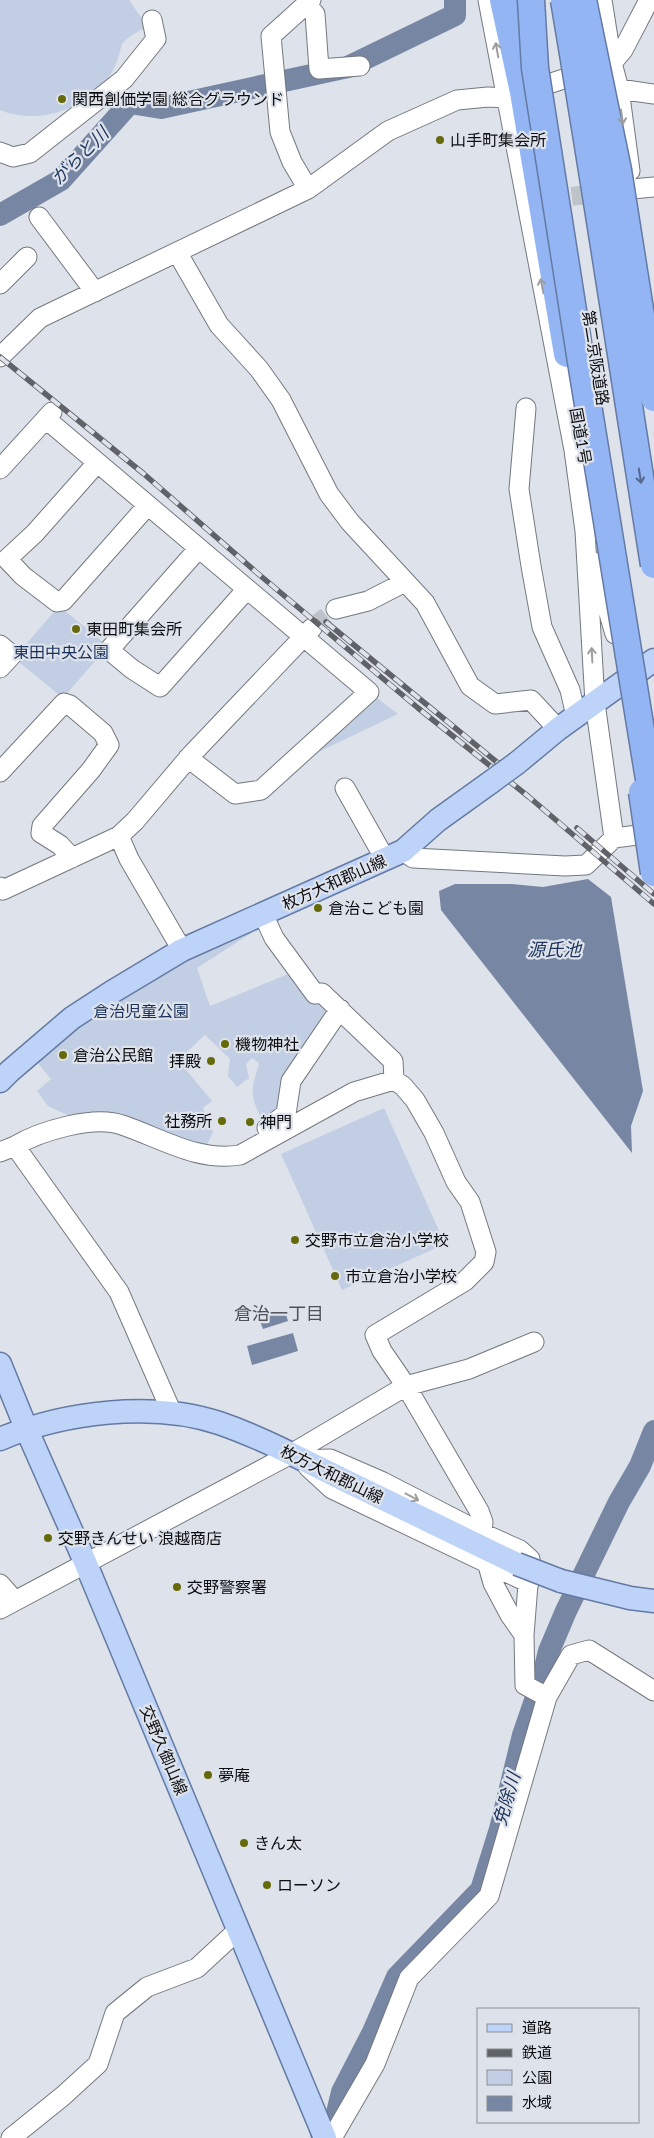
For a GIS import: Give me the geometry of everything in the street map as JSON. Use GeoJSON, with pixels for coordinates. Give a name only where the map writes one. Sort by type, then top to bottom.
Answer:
{"type":"FeatureCollection","features":[{"type":"Feature","properties":{"kind":"highway","name":"国道1号"},"geometry":{"type":"LineString","coordinates":[[504,0],[514,95],[619,647],[654,873]]}},
{"type":"Feature","properties":{"kind":"highway"},"geometry":{"type":"LineString","coordinates":[[531,0],[535,68],[654,810]]}},
{"type":"Feature","properties":{"kind":"highway","name":"第二京阪道路"},"geometry":{"type":"LineString","coordinates":[[536,0],[571,200],[654,716]]}},
{"type":"Feature","properties":{"kind":"highway","name":"第二京阪道路"},"geometry":{"type":"LineString","coordinates":[[564,0],[654,565]]}},
{"type":"Feature","properties":{"kind":"highway"},"geometry":{"type":"LineString","coordinates":[[583,0],[618,170],[654,398]]}},
{"type":"Feature","properties":{"kind":"highway"},"geometry":{"type":"LineString","coordinates":[[576,66],[609,180],[624,302],[654,458]]}},
{"type":"Feature","properties":{"kind":"main road","name":"枚方大和郡山線"},"geometry":{"type":"LineString","coordinates":[[0,1081],[72,1018],[182,950],[394,855],[558,729],[654,660]]}},
{"type":"Feature","properties":{"kind":"main road","name":"交野久御山線"},"geometry":{"type":"LineString","coordinates":[[0,1364],[86,1564],[238,1930],[326,2133]]}},
{"type":"Feature","properties":{"kind":"main road","name":"枚方大和郡山線"},"geometry":{"type":"LineString","coordinates":[[0,1440],[26,1428],[80,1417],[131,1411],[172,1413],[218,1423],[296,1457],[517,1564],[573,1584],[630,1598],[654,1601]]}},
{"type":"Feature","properties":{"kind":"street"},"geometry":{"type":"LineString","coordinates":[[488,0],[514,95],[574,450],[585,531],[595,703],[614,838]]}},
{"type":"Feature","properties":{"kind":"street"},"geometry":{"type":"LineString","coordinates":[[602,0],[612,64],[619,89],[632,188],[654,320]]}},
{"type":"Feature","properties":{"kind":"street"},"geometry":{"type":"LineString","coordinates":[[4,348],[40,318],[308,189],[388,131],[457,100],[514,95],[612,64],[623,50],[649,0]]}},
{"type":"Feature","properties":{"kind":"street"},"geometry":{"type":"LineString","coordinates":[[308,189],[292,162],[280,132],[271,36],[309,2],[315,14],[319,69],[360,66]]}},
{"type":"Feature","properties":{"kind":"street"},"geometry":{"type":"LineString","coordinates":[[0,152],[13,158],[30,153],[124,79],[156,39],[152,20]]}},
{"type":"Feature","properties":{"kind":"street"},"geometry":{"type":"LineString","coordinates":[[619,89],[654,94]]}},
{"type":"Feature","properties":{"kind":"street"},"geometry":{"type":"LineString","coordinates":[[632,188],[654,187]]}},
{"type":"Feature","properties":{"kind":"street"},"geometry":{"type":"LineString","coordinates":[[39,217],[95,292]]}},
{"type":"Feature","properties":{"kind":"street"},"geometry":{"type":"LineString","coordinates":[[177,252],[219,325],[259,369],[281,400],[329,494],[350,522],[424,603],[470,686],[495,704],[531,700],[558,729]]}},
{"type":"Feature","properties":{"kind":"street"},"geometry":{"type":"LineString","coordinates":[[0,284],[27,257]]}},
{"type":"Feature","properties":{"kind":"street"},"geometry":{"type":"LineString","coordinates":[[526,408],[519,489],[531,566],[542,627],[570,690],[576,716]]}},
{"type":"Feature","properties":{"kind":"street"},"geometry":{"type":"LineString","coordinates":[[0,468],[49,415],[98,462],[247,589],[308,633],[369,692],[261,790],[235,794],[188,758]]}},
{"type":"Feature","properties":{"kind":"street"},"geometry":{"type":"LineString","coordinates":[[98,462],[35,533],[8,559],[23,576],[57,602],[63,601],[148,505]]}},
{"type":"Feature","properties":{"kind":"street"},"geometry":{"type":"LineString","coordinates":[[585,531],[619,647]]}},
{"type":"Feature","properties":{"kind":"street"},"geometry":{"type":"LineString","coordinates":[[199,548],[109,650],[132,669],[160,687],[247,589]]}},
{"type":"Feature","properties":{"kind":"street"},"geometry":{"type":"LineString","coordinates":[[336,608],[368,601],[404,582]]}},
{"type":"Feature","properties":{"kind":"street"},"geometry":{"type":"LineString","coordinates":[[1,890],[119,836],[188,758],[308,633]]}},
{"type":"Feature","properties":{"kind":"street"},"geometry":{"type":"LineString","coordinates":[[0,646],[12,655],[0,668]]}},
{"type":"Feature","properties":{"kind":"street"},"geometry":{"type":"LineString","coordinates":[[0,772],[64,703],[70,704],[103,733],[109,745],[91,770],[42,826],[41,832],[60,845],[72,858]]}},
{"type":"Feature","properties":{"kind":"street"},"geometry":{"type":"LineString","coordinates":[[345,788],[394,855],[413,858],[564,866],[586,865],[614,838],[654,833]]}},
{"type":"Feature","properties":{"kind":"street"},"geometry":{"type":"LineString","coordinates":[[119,836],[129,859],[182,950]]}},
{"type":"Feature","properties":{"kind":"street"},"geometry":{"type":"LineString","coordinates":[[263,914],[274,938],[315,994],[322,993],[393,1061],[394,1080]]}},
{"type":"Feature","properties":{"kind":"street"},"geometry":{"type":"LineString","coordinates":[[240,1155],[238,1147],[286,1114],[291,1081],[340,1009]]}},
{"type":"Feature","properties":{"kind":"street"},"geometry":{"type":"LineString","coordinates":[[172,1413],[119,1292],[8,1149],[28,1139],[64,1126],[106,1122],[121,1124],[189,1152],[231,1156],[240,1155],[354,1092],[394,1080]]}},
{"type":"Feature","properties":{"kind":"street"},"geometry":{"type":"LineString","coordinates":[[394,1080],[403,1086],[415,1100],[434,1134],[456,1182],[470,1202],[486,1252],[484,1262],[465,1281],[375,1335],[382,1351],[406,1386],[479,1512],[483,1522],[482,1533]]}},
{"type":"Feature","properties":{"kind":"street"},"geometry":{"type":"LineString","coordinates":[[0,1584],[8,1605],[296,1457],[406,1386],[469,1369],[534,1342]]}},
{"type":"Feature","properties":{"kind":"street"},"geometry":{"type":"LineString","coordinates":[[296,1457],[330,1459],[383,1482],[482,1533],[520,1550],[530,1559],[530,1583],[524,1635],[525,1685],[547,1697]]}},
{"type":"Feature","properties":{"kind":"street"},"geometry":{"type":"LineString","coordinates":[[296,1457],[332,1489],[530,1583]]}},
{"type":"Feature","properties":{"kind":"street"},"geometry":{"type":"LineString","coordinates":[[487,1562],[497,1591],[524,1635]]}},
{"type":"Feature","properties":{"kind":"street"},"geometry":{"type":"LineString","coordinates":[[326,2133],[375,2064],[408,1978],[490,1896],[547,1697],[571,1655],[588,1650],[654,1691]]}},
{"type":"Feature","properties":{"kind":"street"},"geometry":{"type":"LineString","coordinates":[[11,2138],[63,2096],[98,2064],[115,2013],[147,1987],[197,1968],[238,1930]]}},
{"type":"Feature","properties":{"kind":"green space"},"geometry":{"type":"Polygon","coordinates":[[[0,0],[129,0],[147,26],[124,41],[110,76],[95,92],[83,101],[70,108],[42,115],[14,114],[0,110],[0,0]]]}},
{"type":"Feature","properties":{"kind":"green space","name":"東田中央公園"},"geometry":{"type":"Polygon","coordinates":[[[59,606],[108,646],[63,698],[14,658],[59,606]]]}},
{"type":"Feature","properties":{"kind":"green space"},"geometry":{"type":"Polygon","coordinates":[[[373,695],[398,714],[312,755],[373,695]]]}},
{"type":"Feature","properties":{"kind":"green space","name":"機物神社"},"geometry":{"type":"Polygon","coordinates":[[[254,925],[253,932],[197,968],[210,1006],[293,972],[333,1010],[282,1104],[262,1119],[253,1097],[259,1063],[252,1058],[246,1064],[249,1078],[237,1087],[228,1076],[230,1059],[205,1035],[178,1060],[212,1101],[203,1108],[213,1132],[205,1149],[74,1118],[48,1106],[37,1091],[51,1079],[32,1056],[83,1015],[254,925]]]}},
{"type":"Feature","properties":{"kind":"green space"},"geometry":{"type":"Polygon","coordinates":[[[384,1108],[445,1244],[342,1290],[281,1154],[384,1108]]]}},
{"type":"Feature","properties":{"kind":"water","name":"源氏池"},"geometry":{"type":"Polygon","coordinates":[[[588,879],[611,897],[643,1091],[631,1126],[632,1153],[441,910],[439,891],[455,884],[512,884],[543,887],[588,879]]]}},
{"type":"Feature","properties":{"kind":"water"},"geometry":{"type":"Polygon","coordinates":[[[285,1311],[288,1321],[263,1329],[259,1319],[285,1311]]]}},
{"type":"Feature","properties":{"kind":"water"},"geometry":{"type":"Polygon","coordinates":[[[293,1333],[298,1351],[252,1365],[247,1346],[293,1333]]]}},
{"type":"Feature","properties":{"kind":"waterway","name":"がらと川"},"geometry":{"type":"LineString","coordinates":[[0,215],[61,180],[130,103],[161,108],[348,67],[455,15],[455,0]]}},
{"type":"Feature","properties":{"kind":"waterway","name":"免除川"},"geometry":{"type":"LineString","coordinates":[[321,2133],[336,2117],[342,2092],[373,2032],[397,1977],[481,1890],[500,1829],[523,1735],[542,1680],[549,1651],[566,1611],[619,1502],[640,1466],[654,1431]]}},
{"type":"Feature","properties":{"kind":"tunnel"},"geometry":{"type":"LineString","coordinates":[[544,200],[606,192]]}},
{"type":"Feature","properties":{"kind":"tunnel"},"geometry":{"type":"LineString","coordinates":[[312,628],[336,609]]}},
{"type":"Feature","properties":{"kind":"railway"},"geometry":{"type":"LineString","coordinates":[[0,357],[144,474],[256,572],[418,708],[529,797],[654,904]]}},
{"type":"Feature","properties":{"kind":"railway"},"geometry":{"type":"LineString","coordinates":[[326,622],[504,768]]}},
{"type":"Feature","properties":{"kind":"railway"},"geometry":{"type":"LineString","coordinates":[[577,828],[654,894]]}},
{"type":"Feature","properties":{"kind":"place","name":"関西創価学園 総合グラウンド"},"geometry":{"type":"Point","coordinates":[62,99]}},
{"type":"Feature","properties":{"kind":"place","name":"山手町集会所"},"geometry":{"type":"Point","coordinates":[440,140]}},
{"type":"Feature","properties":{"kind":"place","name":"東田町集会所"},"geometry":{"type":"Point","coordinates":[76,629]}},
{"type":"Feature","properties":{"kind":"place","name":"倉治こども園"},"geometry":{"type":"Point","coordinates":[318,908]}},
{"type":"Feature","properties":{"kind":"place","name":"機物神社"},"geometry":{"type":"Point","coordinates":[225,1044]}},
{"type":"Feature","properties":{"kind":"place","name":"倉治公民館"},"geometry":{"type":"Point","coordinates":[63,1055]}},
{"type":"Feature","properties":{"kind":"place","name":"拝殿"},"geometry":{"type":"Point","coordinates":[211,1061]}},
{"type":"Feature","properties":{"kind":"place","name":"社務所"},"geometry":{"type":"Point","coordinates":[222,1121]}},
{"type":"Feature","properties":{"kind":"place","name":"神門"},"geometry":{"type":"Point","coordinates":[250,1122]}},
{"type":"Feature","properties":{"kind":"place","name":"交野市立倉治小学校"},"geometry":{"type":"Point","coordinates":[295,1240]}},
{"type":"Feature","properties":{"kind":"place","name":"市立倉治小学校"},"geometry":{"type":"Point","coordinates":[335,1276]}},
{"type":"Feature","properties":{"kind":"place","name":"交野きんせい 浪越商店"},"geometry":{"type":"Point","coordinates":[48,1538]}},
{"type":"Feature","properties":{"kind":"place","name":"交野警察署"},"geometry":{"type":"Point","coordinates":[177,1587]}},
{"type":"Feature","properties":{"kind":"place","name":"夢庵"},"geometry":{"type":"Point","coordinates":[208,1775]}},
{"type":"Feature","properties":{"kind":"place","name":"きん太"},"geometry":{"type":"Point","coordinates":[244,1843]}},
{"type":"Feature","properties":{"kind":"place","name":"ローソン"},"geometry":{"type":"Point","coordinates":[267,1885]}},
{"type":"Feature","properties":{"kind":"district","name":"倉治一丁目"},"geometry":{"type":"Point","coordinates":[279,1314]}},
{"type":"Feature","properties":{"kind":"park label","name":"倉治児童公園"},"geometry":{"type":"Point","coordinates":[141,1011]}}]}
